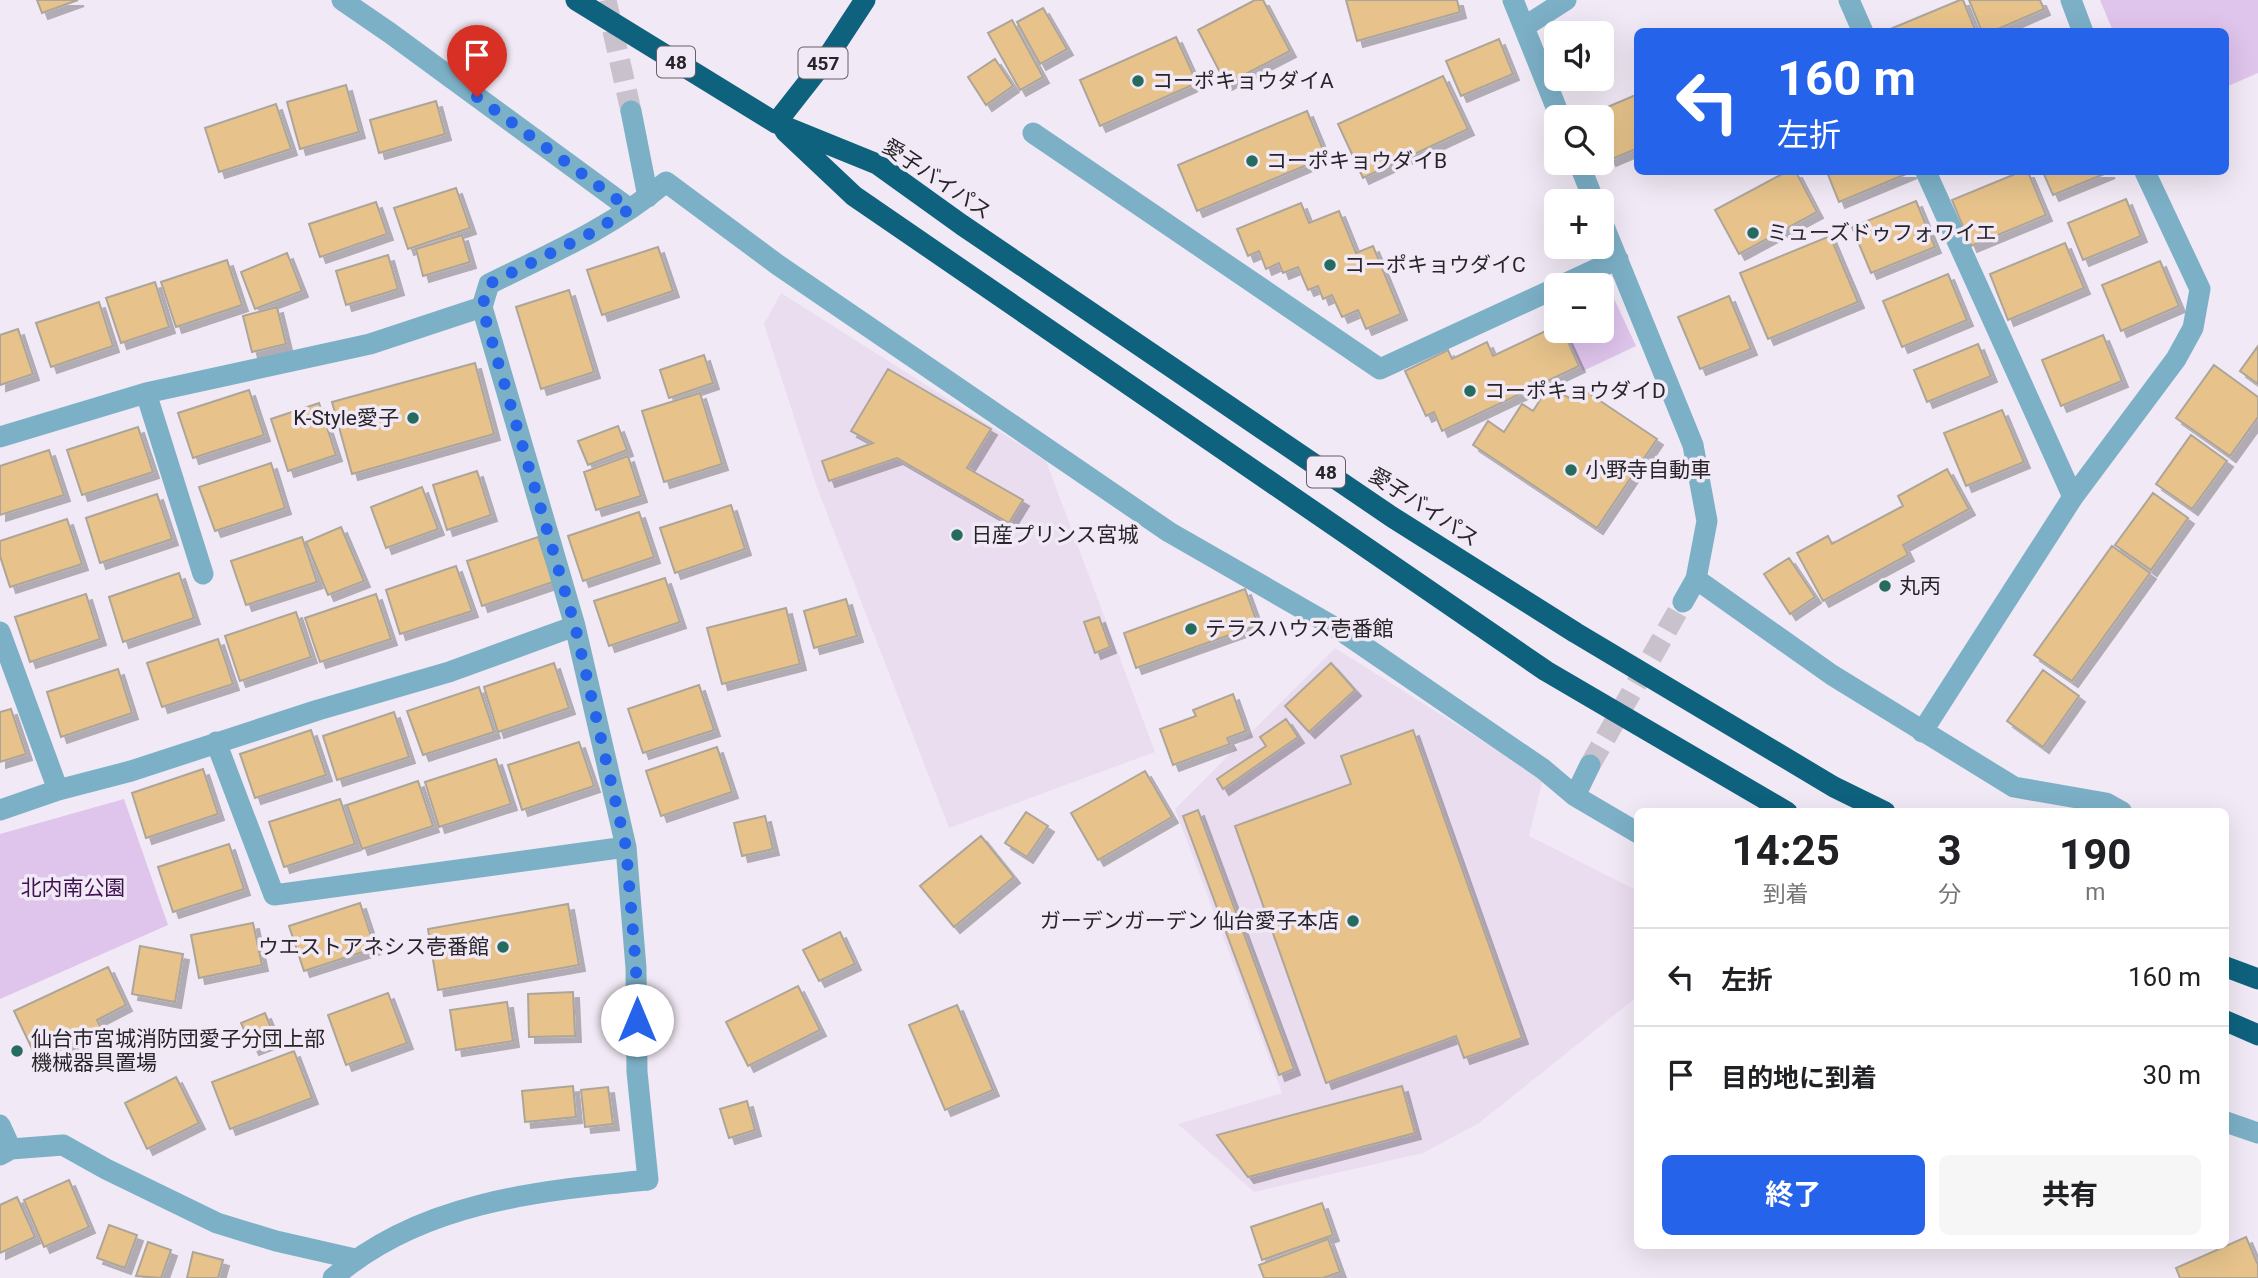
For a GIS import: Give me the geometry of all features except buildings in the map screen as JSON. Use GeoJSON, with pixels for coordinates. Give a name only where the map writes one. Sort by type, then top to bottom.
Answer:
{"type":"FeatureCollection","features":[{"type":"Feature","properties":{"kind":"highway","name":"48"},"geometry":{"type":"LineString","coordinates":[[576,0],[776,122],[854,196],[1546,671],[1780,808]]}},
{"type":"Feature","properties":{"kind":"highway","name":"457"},"geometry":{"type":"LineString","coordinates":[[776,122],[827,58],[865,0]]}},
{"type":"Feature","properties":{"kind":"highway","name":"愛子バイパス"},"geometry":{"type":"LineString","coordinates":[[776,122],[877,164],[973,233],[1392,517],[1576,633],[1834,786],[1877,808]]}},
{"type":"Feature","properties":{"kind":"highway"},"geometry":{"type":"LineString","coordinates":[[2229,968],[2258,979]]}},
{"type":"Feature","properties":{"kind":"highway"},"geometry":{"type":"LineString","coordinates":[[2229,1022],[2258,1035]]}},
{"type":"Feature","properties":{"kind":"street"},"geometry":{"type":"LineString","coordinates":[[342,0],[630,209]]}},
{"type":"Feature","properties":{"kind":"street"},"geometry":{"type":"LineString","coordinates":[[1513,0],[1555,105]]}},
{"type":"Feature","properties":{"kind":"street"},"geometry":{"type":"LineString","coordinates":[[1524,27],[1566,0]]}},
{"type":"Feature","properties":{"kind":"street"},"geometry":{"type":"LineString","coordinates":[[1849,0],[1861,28]]}},
{"type":"Feature","properties":{"kind":"street"},"geometry":{"type":"LineString","coordinates":[[2071,0],[2082,28]]}},
{"type":"Feature","properties":{"kind":"street"},"geometry":{"type":"LineString","coordinates":[[631,111],[648,197]]}},
{"type":"Feature","properties":{"kind":"street"},"geometry":{"type":"LineString","coordinates":[[1033,133],[1380,369],[1544,294]]}},
{"type":"Feature","properties":{"kind":"street"},"geometry":{"type":"LineString","coordinates":[[1927,175],[2073,497]]}},
{"type":"Feature","properties":{"kind":"street"},"geometry":{"type":"LineString","coordinates":[[1922,732],[2073,497],[2176,359],[2193,328],[2200,289],[2147,175]]}},
{"type":"Feature","properties":{"kind":"street"},"geometry":{"type":"LineString","coordinates":[[333,1278],[355,1259],[388,1238],[445,1214],[508,1198],[648,1180],[637,1072],[636,968],[626,847],[575,626],[482,307],[489,284],[591,233],[648,197],[666,182],[778,265],[1169,532],[1343,632],[1543,769],[1575,796],[1634,831]]}},
{"type":"Feature","properties":{"kind":"street"},"geometry":{"type":"LineString","coordinates":[[1614,250],[1693,445],[1707,521],[1696,579],[1683,602]]}},
{"type":"Feature","properties":{"kind":"street"},"geometry":{"type":"LineString","coordinates":[[1588,273],[1618,259]]}},
{"type":"Feature","properties":{"kind":"street"},"geometry":{"type":"LineString","coordinates":[[0,437],[146,393],[370,344],[482,307]]}},
{"type":"Feature","properties":{"kind":"street"},"geometry":{"type":"LineString","coordinates":[[146,393],[203,574]]}},
{"type":"Feature","properties":{"kind":"street"},"geometry":{"type":"LineString","coordinates":[[1696,579],[1832,675],[2014,786],[2106,803],[2115,808]]}},
{"type":"Feature","properties":{"kind":"street"},"geometry":{"type":"LineString","coordinates":[[0,810],[449,672],[575,626]]}},
{"type":"Feature","properties":{"kind":"street"},"geometry":{"type":"LineString","coordinates":[[0,632],[58,790]]}},
{"type":"Feature","properties":{"kind":"street"},"geometry":{"type":"LineString","coordinates":[[216,742],[274,895],[626,847]]}},
{"type":"Feature","properties":{"kind":"street"},"geometry":{"type":"LineString","coordinates":[[1575,796],[1590,765]]}},
{"type":"Feature","properties":{"kind":"street"},"geometry":{"type":"LineString","coordinates":[[2229,1123],[2258,1133]]}},
{"type":"Feature","properties":{"kind":"street"},"geometry":{"type":"LineString","coordinates":[[0,1125],[6,1152],[64,1145],[106,1169],[217,1223],[276,1241],[355,1259]]}},
{"type":"Feature","properties":{"kind":"shaded area"},"geometry":{"type":"Polygon","coordinates":[[[781,293],[1046,461],[1155,752],[949,828],[816,485],[764,324],[781,293]]]}},
{"type":"Feature","properties":{"kind":"shaded area"},"geometry":{"type":"Polygon","coordinates":[[[1335,648],[1543,779],[1529,836],[1634,889],[1634,999],[1479,1123],[1423,1153],[1254,1192],[1178,1124],[1282,1093],[1175,809],[1335,648]]]}},
{"type":"Feature","properties":{"kind":"green space"},"geometry":{"type":"Polygon","coordinates":[[[2100,0],[2258,0],[2258,73],[2229,86],[2229,28],[2112,28],[2100,0]]]}},
{"type":"Feature","properties":{"kind":"green space"},"geometry":{"type":"Polygon","coordinates":[[[1614,299],[1636,346],[1583,371],[1570,343],[1614,343],[1614,299]]]}},
{"type":"Feature","properties":{"kind":"green space","name":"北内南公園"},"geometry":{"type":"Polygon","coordinates":[[[124,799],[168,925],[0,999],[0,834],[124,799]]]}},
{"type":"Feature","properties":{"kind":"tunnel"},"geometry":{"type":"LineString","coordinates":[[606,0],[631,111]]}},
{"type":"Feature","properties":{"kind":"tunnel"},"geometry":{"type":"LineString","coordinates":[[1590,765],[1683,602]]}},
{"type":"Feature","properties":{"kind":"place","name":"コーポキョウダイA"},"geometry":{"type":"Point","coordinates":[1138,81]}},
{"type":"Feature","properties":{"kind":"place","name":"コーポキョウダイB"},"geometry":{"type":"Point","coordinates":[1252,161]}},
{"type":"Feature","properties":{"kind":"place","name":"ミューズドゥフォワイエ"},"geometry":{"type":"Point","coordinates":[1753,233]}},
{"type":"Feature","properties":{"kind":"place","name":"コーポキョウダイC"},"geometry":{"type":"Point","coordinates":[1330,265]}},
{"type":"Feature","properties":{"kind":"place","name":"コーポキョウダイD"},"geometry":{"type":"Point","coordinates":[1470,391]}},
{"type":"Feature","properties":{"kind":"place","name":"K-Style愛子"},"geometry":{"type":"Point","coordinates":[413,418]}},
{"type":"Feature","properties":{"kind":"place","name":"小野寺自動車"},"geometry":{"type":"Point","coordinates":[1571,470]}},
{"type":"Feature","properties":{"kind":"place","name":"日産プリンス宮城"},"geometry":{"type":"Point","coordinates":[957,535]}},
{"type":"Feature","properties":{"kind":"place","name":"丸丙"},"geometry":{"type":"Point","coordinates":[1885,586]}},
{"type":"Feature","properties":{"kind":"place","name":"テラスハウス壱番館"},"geometry":{"type":"Point","coordinates":[1191,629]}},
{"type":"Feature","properties":{"kind":"place","name":"ガーデンガーデン 仙台愛子本店"},"geometry":{"type":"Point","coordinates":[1353,921]}},
{"type":"Feature","properties":{"kind":"place","name":"ウエストアネシス壱番館"},"geometry":{"type":"Point","coordinates":[503,947]}},
{"type":"Feature","properties":{"kind":"place","name":"仙台市宮城消防団愛子分団上部 機械器具置場"},"geometry":{"type":"Point","coordinates":[17,1051]}},
{"type":"Feature","properties":{"kind":"route"},"geometry":{"type":"LineString","coordinates":[[477,97],[630,209],[591,233],[489,284],[482,307],[575,626],[626,847],[636,968],[637,1020]]}}]}
